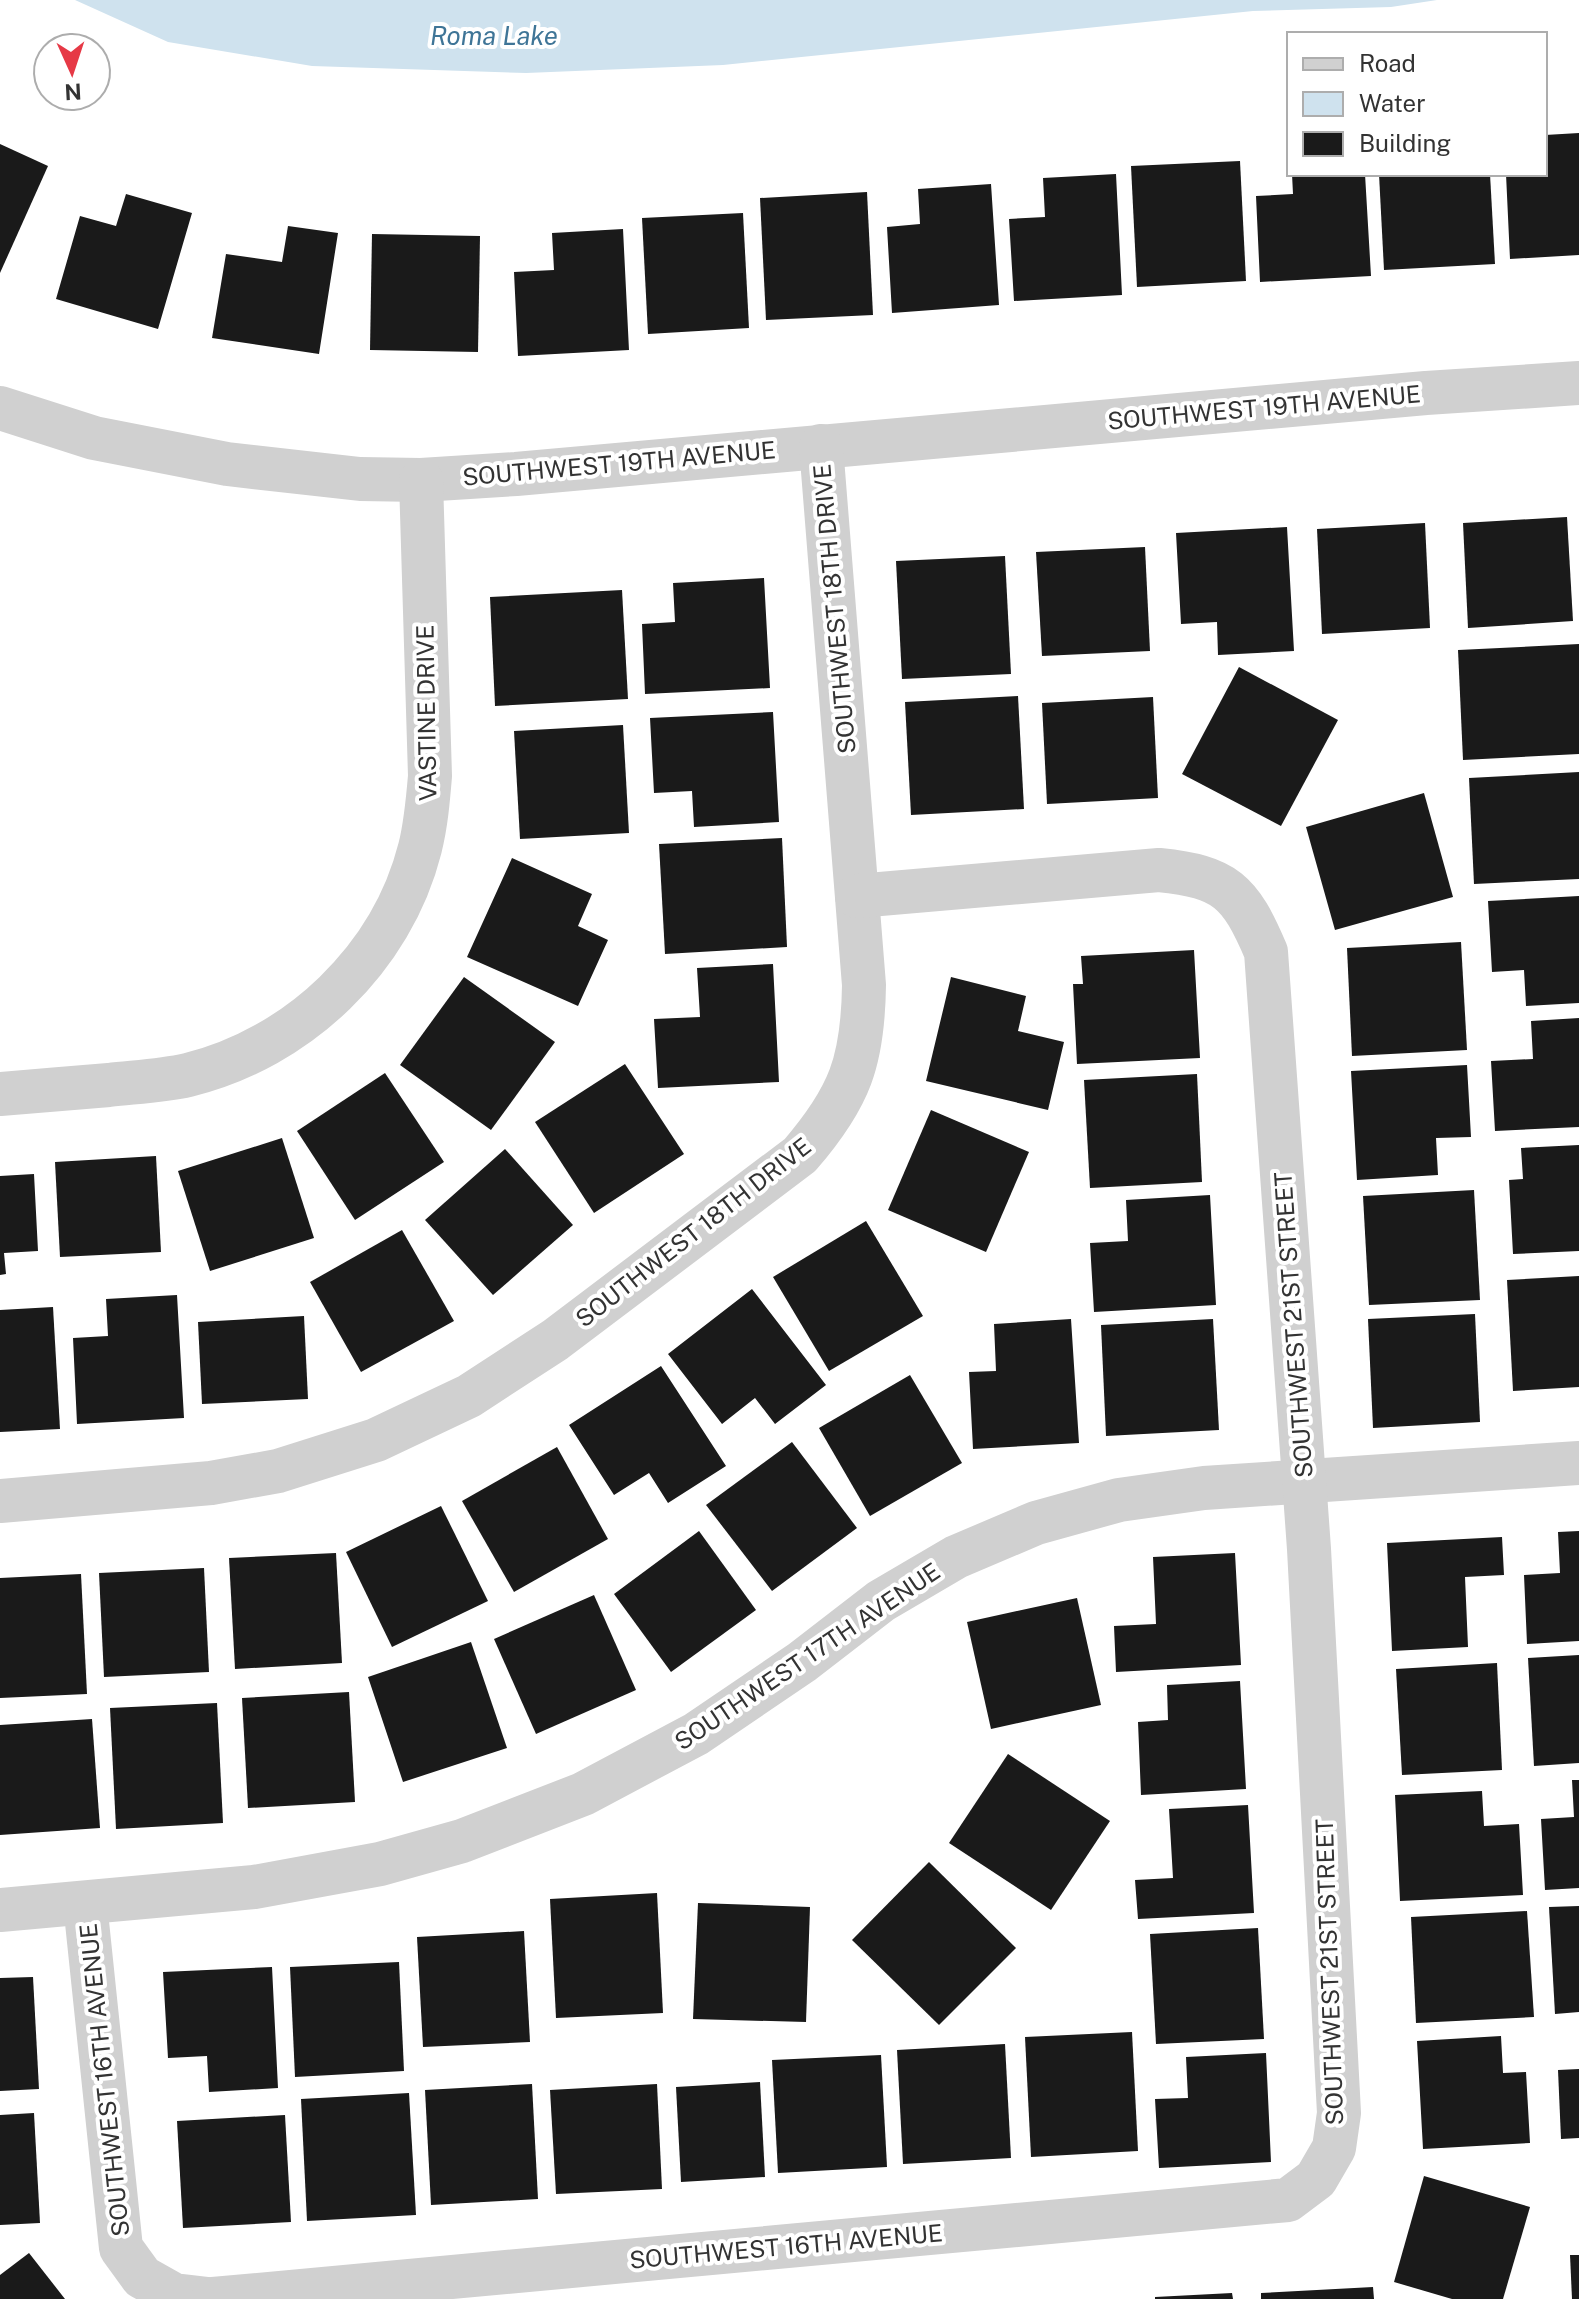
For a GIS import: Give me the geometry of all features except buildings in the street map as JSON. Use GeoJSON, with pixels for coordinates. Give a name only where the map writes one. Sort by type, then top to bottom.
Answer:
{"type":"FeatureCollection","features":[{"type":"Feature","properties":{"kind":"street","name":"SOUTHWEST 19TH AVENUE"},"geometry":{"type":"LineString","coordinates":[[0,408],[94,438],[227,464],[360,479],[421,480],[1426,393],[1579,383]]}},
{"type":"Feature","properties":{"kind":"street","name":"SOUTHWEST 18TH DRIVE"},"geometry":{"type":"LineString","coordinates":[[0,1501],[211,1483],[278,1471],[376,1440],[469,1396],[555,1340],[800,1155],[826,1124],[845,1092],[857,1057],[864,1020],[864,985],[821,446]]}},
{"type":"Feature","properties":{"kind":"street","name":"VASTINE DRIVE"},"geometry":{"type":"LineString","coordinates":[[0,1094],[149,1081],[187,1075],[222,1064],[290,1030],[320,1007],[371,952],[407,886],[427,814],[430,776],[421,480]]}},
{"type":"Feature","properties":{"kind":"street","name":"SOUTHWEST 21ST STREET"},"geometry":{"type":"LineString","coordinates":[[857,896],[1159,870],[1194,874],[1227,888],[1250,916],[1266,952],[1304,1482],[1339,2113],[1334,2148]]}},
{"type":"Feature","properties":{"kind":"street","name":"SOUTHWEST 17TH AVENUE"},"geometry":{"type":"LineString","coordinates":[[0,1910],[254,1887],[380,1864],[462,1841],[583,1794],[696,1734],[802,1662],[881,1601],[956,1557],[1036,1523],[1119,1500],[1204,1488],[1579,1463]]}},
{"type":"Feature","properties":{"kind":"street","name":"SOUTHWEST 16TH AVENUE"},"geometry":{"type":"LineString","coordinates":[[85,1903],[121,2248],[142,2277],[174,2295],[211,2299],[1288,2200],[1316,2179],[1334,2148]]}},
{"type":"Feature","properties":{"kind":"water","name":"Roma Lake"},"geometry":{"type":"Polygon","coordinates":[[[75,0],[1437,0],[1391,7],[1253,11],[723,65],[526,73],[312,66],[168,42],[75,0]]]}}]}
